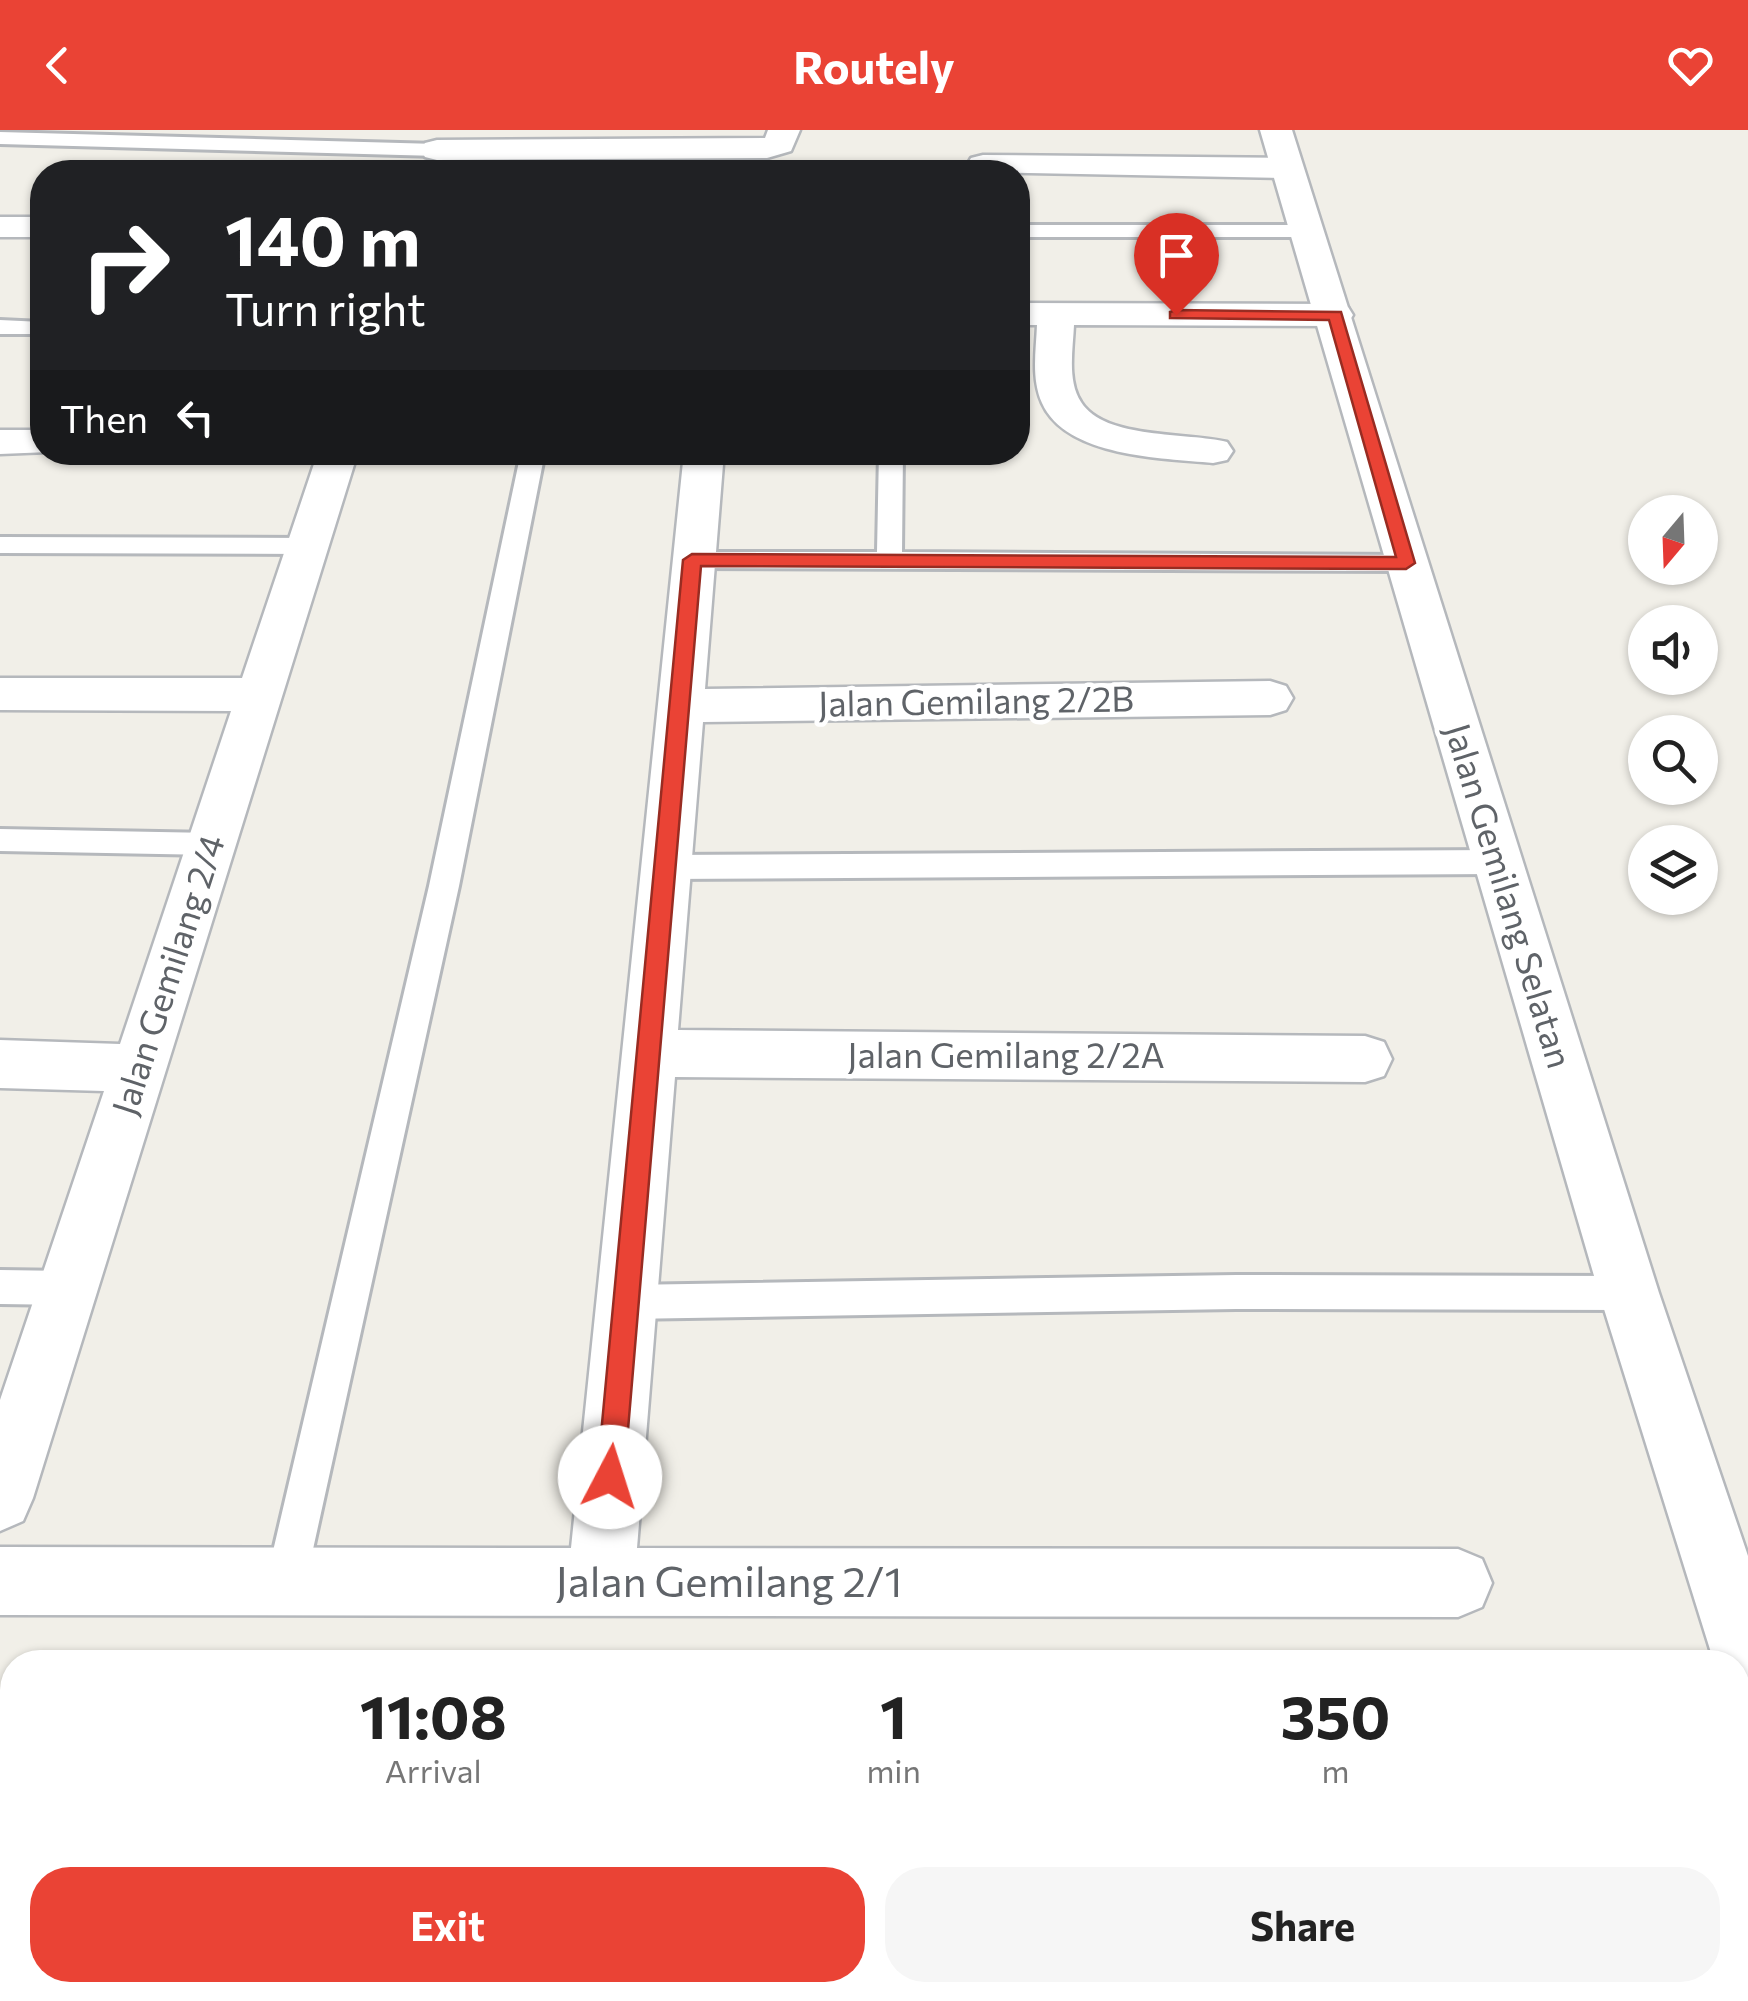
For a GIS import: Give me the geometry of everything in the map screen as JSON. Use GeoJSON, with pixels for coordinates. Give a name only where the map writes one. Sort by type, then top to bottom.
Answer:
{"type":"FeatureCollection","features":[{"type":"Feature","properties":{"kind":"street"},"geometry":{"type":"LineString","coordinates":[[436,151],[767,148],[780,144],[784,130]]}},
{"type":"Feature","properties":{"kind":"street"},"geometry":{"type":"LineString","coordinates":[[1030,162],[1282,149]]}},
{"type":"Feature","properties":{"kind":"street","name":"Jalan Gemilang Selatan"},"geometry":{"type":"LineString","coordinates":[[1282,149],[1629,1293],[1745,1650]]}},
{"type":"Feature","properties":{"kind":"street"},"geometry":{"type":"LineString","coordinates":[[0,226],[30,227]]}},
{"type":"Feature","properties":{"kind":"street"},"geometry":{"type":"LineString","coordinates":[[1213,452],[1112,438],[1080,426],[1055,387],[1037,314],[1335,315]]}},
{"type":"Feature","properties":{"kind":"street"},"geometry":{"type":"LineString","coordinates":[[0,442],[30,442]]}},
{"type":"Feature","properties":{"kind":"street","name":"Jalan Gemilang 2/4"},"geometry":{"type":"LineString","coordinates":[[0,1498],[334,465]]}},
{"type":"Feature","properties":{"kind":"street"},"geometry":{"type":"LineString","coordinates":[[601,1582],[703,465]]}},
{"type":"Feature","properties":{"kind":"street"},"geometry":{"type":"LineString","coordinates":[[0,694],[260,694]]}},
{"type":"Feature","properties":{"kind":"street","name":"Jalan Gemilang 2/2B"},"geometry":{"type":"LineString","coordinates":[[682,706],[1270,698]]}},
{"type":"Feature","properties":{"kind":"street","name":"Jalan Gemilang 2/2A"},"geometry":{"type":"LineString","coordinates":[[648,1053],[1365,1059]]}},
{"type":"Feature","properties":{"kind":"street"},"geometry":{"type":"LineString","coordinates":[[0,1064],[140,1068]]}},
{"type":"Feature","properties":{"kind":"street","name":"Jalan Gemilang 2/1"},"geometry":{"type":"LineString","coordinates":[[0,1581],[1458,1583]]}},
{"type":"Feature","properties":{"kind":"lane"},"geometry":{"type":"LineString","coordinates":[[0,138],[436,151]]}},
{"type":"Feature","properties":{"kind":"lane"},"geometry":{"type":"LineString","coordinates":[[1030,231],[1307,230]]}},
{"type":"Feature","properties":{"kind":"lane"},"geometry":{"type":"LineString","coordinates":[[0,327],[30,328]]}},
{"type":"Feature","properties":{"kind":"lane"},"geometry":{"type":"LineString","coordinates":[[286,1582],[444,886],[530,465]]}},
{"type":"Feature","properties":{"kind":"lane"},"geometry":{"type":"LineString","coordinates":[[890,561],[891,465]]}},
{"type":"Feature","properties":{"kind":"lane"},"geometry":{"type":"LineString","coordinates":[[0,545],[308,546]]}},
{"type":"Feature","properties":{"kind":"lane"},"geometry":{"type":"LineString","coordinates":[[692,560],[1406,563]]}},
{"type":"Feature","properties":{"kind":"lane"},"geometry":{"type":"LineString","coordinates":[[0,840],[212,844]]}},
{"type":"Feature","properties":{"kind":"lane"},"geometry":{"type":"LineString","coordinates":[[664,867],[1497,862]]}},
{"type":"Feature","properties":{"kind":"lane"},"geometry":{"type":"LineString","coordinates":[[0,1287],[68,1288]]}},
{"type":"Feature","properties":{"kind":"lane"},"geometry":{"type":"LineString","coordinates":[[627,1302],[1236,1292],[1629,1293]]}},
{"type":"Feature","properties":{"kind":"route"},"geometry":{"type":"LineString","coordinates":[[610,1477],[682,706],[692,560],[1406,563],[1335,315],[1176,315]]}}]}
